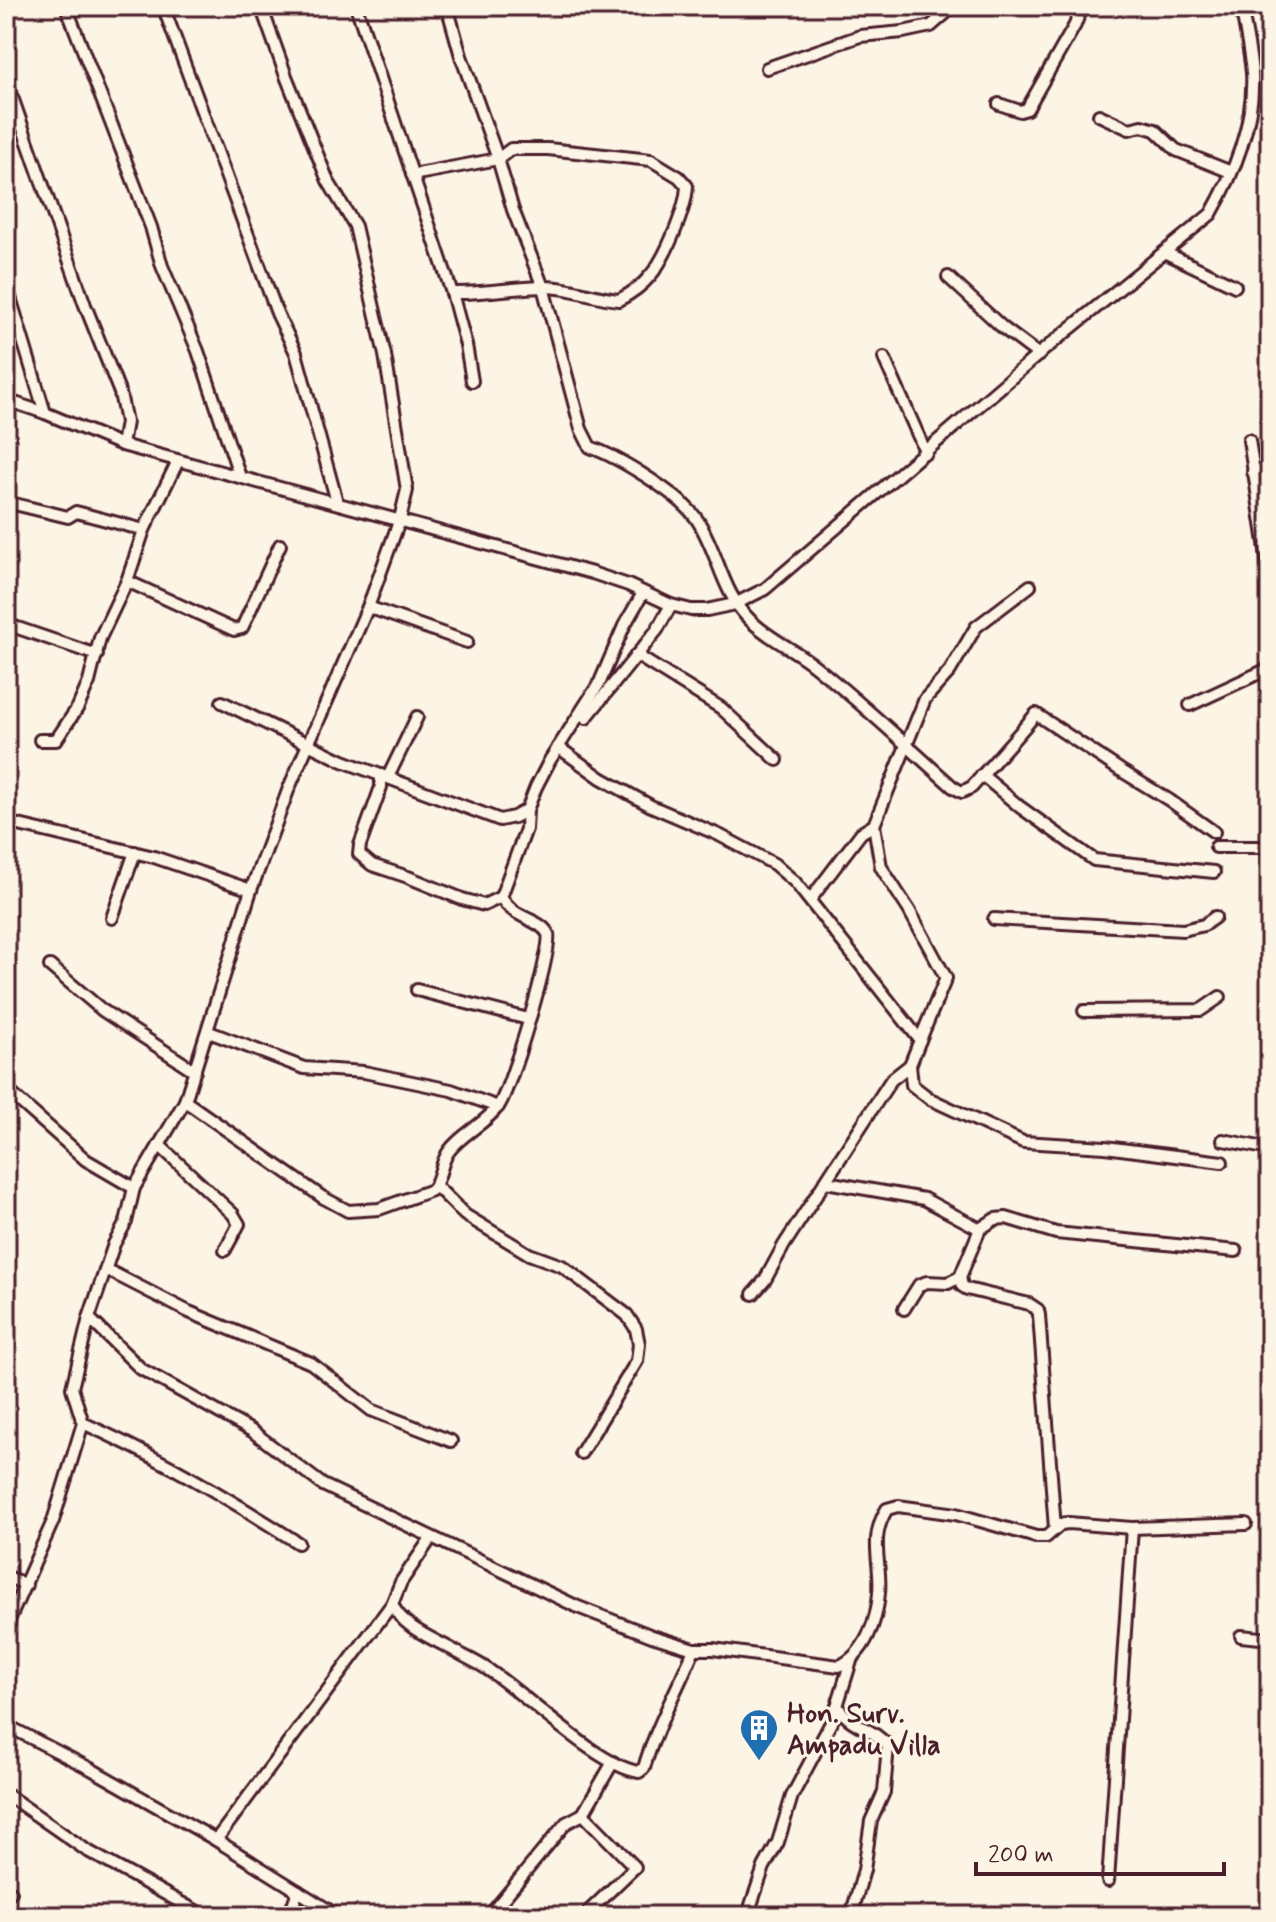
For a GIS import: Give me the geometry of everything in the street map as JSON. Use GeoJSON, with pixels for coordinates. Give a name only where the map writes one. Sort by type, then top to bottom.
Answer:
{"type":"FeatureCollection","features":[{"type":"Feature","properties":{"kind":"street"},"geometry":{"type":"LineString","coordinates":[[66,6],[151,227],[162,266],[198,351],[240,477]]}},
{"type":"Feature","properties":{"kind":"street"},"geometry":{"type":"LineString","coordinates":[[163,6],[277,313],[296,353],[337,502]]}},
{"type":"Feature","properties":{"kind":"street"},"geometry":{"type":"LineString","coordinates":[[6,1627],[53,1521],[83,1423],[72,1388],[89,1318],[114,1244],[126,1222],[134,1188],[185,1101],[251,890],[289,788],[368,607],[400,519],[407,490],[385,355],[355,226],[328,181],[261,6]]}},
{"type":"Feature","properties":{"kind":"street"},"geometry":{"type":"LineString","coordinates":[[356,6],[452,293],[472,381]]}},
{"type":"Feature","properties":{"kind":"street"},"geometry":{"type":"LineString","coordinates":[[447,6],[513,210],[543,287],[581,429],[590,447],[608,452],[645,476],[693,514],[735,604],[767,636],[817,667],[962,792],[972,787],[1036,714],[1214,832]]}},
{"type":"Feature","properties":{"kind":"street"},"geometry":{"type":"LineString","coordinates":[[767,68],[860,36],[931,26],[954,6]]}},
{"type":"Feature","properties":{"kind":"street"},"geometry":{"type":"LineString","coordinates":[[999,104],[1020,111],[1027,109],[1075,25],[1082,6]]}},
{"type":"Feature","properties":{"kind":"street"},"geometry":{"type":"LineString","coordinates":[[6,400],[122,445],[592,573],[671,605],[707,610],[735,604],[765,589],[1039,355],[1211,214],[1227,185],[1250,106],[1252,75],[1241,6]]}},
{"type":"Feature","properties":{"kind":"street"},"geometry":{"type":"LineString","coordinates":[[6,80],[85,305],[120,393],[126,422],[122,445]]}},
{"type":"Feature","properties":{"kind":"street"},"geometry":{"type":"LineString","coordinates":[[1099,115],[1129,129],[1142,126],[1155,130],[1176,150],[1231,172]]}},
{"type":"Feature","properties":{"kind":"street"},"geometry":{"type":"LineString","coordinates":[[412,175],[498,159],[511,149],[548,149],[651,160],[679,177],[687,186],[687,200],[657,266],[649,278],[619,300],[543,287],[480,294],[452,293]]}},
{"type":"Feature","properties":{"kind":"street"},"geometry":{"type":"LineString","coordinates":[[1166,253],[1235,286]]}},
{"type":"Feature","properties":{"kind":"street"},"geometry":{"type":"LineString","coordinates":[[948,277],[1003,328],[1039,355]]}},
{"type":"Feature","properties":{"kind":"street"},"geometry":{"type":"LineString","coordinates":[[6,284],[45,413]]}},
{"type":"Feature","properties":{"kind":"street"},"geometry":{"type":"LineString","coordinates":[[884,358],[926,453]]}},
{"type":"Feature","properties":{"kind":"street"},"geometry":{"type":"LineString","coordinates":[[1249,440],[1270,575]]}},
{"type":"Feature","properties":{"kind":"street"},"geometry":{"type":"LineString","coordinates":[[40,740],[56,740],[89,682],[100,638],[127,581],[144,530],[163,497],[178,461]]}},
{"type":"Feature","properties":{"kind":"street"},"geometry":{"type":"LineString","coordinates":[[1253,472],[1270,467]]}},
{"type":"Feature","properties":{"kind":"street"},"geometry":{"type":"LineString","coordinates":[[6,502],[68,517],[76,512],[144,530]]}},
{"type":"Feature","properties":{"kind":"street"},"geometry":{"type":"LineString","coordinates":[[127,581],[234,630],[242,628],[280,545]]}},
{"type":"Feature","properties":{"kind":"street"},"geometry":{"type":"LineString","coordinates":[[1030,586],[976,627],[950,671],[925,699],[874,825],[881,867],[909,910],[946,978],[910,1065],[912,1085],[930,1099],[1023,1142],[1105,1147],[1222,1162]]}},
{"type":"Feature","properties":{"kind":"street"},"geometry":{"type":"LineString","coordinates":[[417,717],[384,776],[359,854],[372,865],[477,904],[494,903],[501,897],[526,829],[527,810],[600,682],[624,626],[643,593]]}},
{"type":"Feature","properties":{"kind":"street"},"geometry":{"type":"LineString","coordinates":[[561,749],[657,630],[671,605]]}},
{"type":"Feature","properties":{"kind":"street"},"geometry":{"type":"LineString","coordinates":[[368,607],[467,642]]}},
{"type":"Feature","properties":{"kind":"street"},"geometry":{"type":"LineString","coordinates":[[6,624],[97,655]]}},
{"type":"Feature","properties":{"kind":"street"},"geometry":{"type":"LineString","coordinates":[[636,655],[721,708],[777,760]]}},
{"type":"Feature","properties":{"kind":"street"},"geometry":{"type":"LineString","coordinates":[[1190,705],[1270,668]]}},
{"type":"Feature","properties":{"kind":"street"},"geometry":{"type":"LineString","coordinates":[[222,702],[343,761],[500,820],[527,810]]}},
{"type":"Feature","properties":{"kind":"street"},"geometry":{"type":"LineString","coordinates":[[561,749],[601,778],[651,806],[719,835],[774,864],[810,900],[920,1040]]}},
{"type":"Feature","properties":{"kind":"street"},"geometry":{"type":"LineString","coordinates":[[982,775],[1020,807],[1094,860],[1214,872]]}},
{"type":"Feature","properties":{"kind":"street"},"geometry":{"type":"LineString","coordinates":[[6,822],[135,852],[251,890]]}},
{"type":"Feature","properties":{"kind":"street"},"geometry":{"type":"LineString","coordinates":[[810,900],[861,833],[874,825]]}},
{"type":"Feature","properties":{"kind":"street"},"geometry":{"type":"LineString","coordinates":[[1216,847],[1270,847]]}},
{"type":"Feature","properties":{"kind":"street"},"geometry":{"type":"LineString","coordinates":[[112,918],[135,852]]}},
{"type":"Feature","properties":{"kind":"street"},"geometry":{"type":"LineString","coordinates":[[185,1101],[322,1197],[348,1211],[390,1206],[432,1190],[449,1151],[498,1107],[505,1094],[541,980],[548,935],[537,924],[507,907],[501,897]]}},
{"type":"Feature","properties":{"kind":"street"},"geometry":{"type":"LineString","coordinates":[[994,919],[1183,930],[1204,925],[1215,917]]}},
{"type":"Feature","properties":{"kind":"street"},"geometry":{"type":"LineString","coordinates":[[50,966],[102,1010],[195,1071]]}},
{"type":"Feature","properties":{"kind":"street"},"geometry":{"type":"LineString","coordinates":[[417,990],[528,1019]]}},
{"type":"Feature","properties":{"kind":"street"},"geometry":{"type":"LineString","coordinates":[[1084,1011],[1201,1010],[1220,997]]}},
{"type":"Feature","properties":{"kind":"street"},"geometry":{"type":"LineString","coordinates":[[209,1032],[304,1068],[364,1072],[451,1090],[498,1107]]}},
{"type":"Feature","properties":{"kind":"street"},"geometry":{"type":"LineString","coordinates":[[753,1294],[765,1280],[784,1245],[891,1080],[910,1065]]}},
{"type":"Feature","properties":{"kind":"street"},"geometry":{"type":"LineString","coordinates":[[6,1089],[86,1160],[134,1188]]}},
{"type":"Feature","properties":{"kind":"street"},"geometry":{"type":"LineString","coordinates":[[1223,1140],[1270,1149]]}},
{"type":"Feature","properties":{"kind":"street"},"geometry":{"type":"LineString","coordinates":[[159,1145],[233,1214],[239,1224],[225,1250]]}},
{"type":"Feature","properties":{"kind":"street"},"geometry":{"type":"LineString","coordinates":[[826,1182],[924,1199],[980,1229]]}},
{"type":"Feature","properties":{"kind":"street"},"geometry":{"type":"LineString","coordinates":[[436,1186],[465,1215],[529,1254],[562,1266],[627,1315],[636,1329],[639,1344],[637,1361],[581,1453]]}},
{"type":"Feature","properties":{"kind":"street"},"geometry":{"type":"LineString","coordinates":[[1055,1529],[1038,1310],[1029,1304],[962,1286],[960,1277],[980,1229],[995,1219],[1006,1218],[1056,1233],[1236,1251]]}},
{"type":"Feature","properties":{"kind":"street"},"geometry":{"type":"LineString","coordinates":[[107,1270],[189,1312],[311,1363],[371,1410],[451,1441]]}},
{"type":"Feature","properties":{"kind":"street"},"geometry":{"type":"LineString","coordinates":[[904,1309],[919,1285],[927,1282],[948,1283],[960,1277]]}},
{"type":"Feature","properties":{"kind":"street"},"geometry":{"type":"LineString","coordinates":[[89,1318],[141,1369],[252,1431],[323,1485],[578,1607],[694,1649],[839,1666],[851,1661]]}},
{"type":"Feature","properties":{"kind":"street"},"geometry":{"type":"LineString","coordinates":[[83,1423],[123,1441],[234,1502],[298,1543]]}},
{"type":"Feature","properties":{"kind":"street"},"geometry":{"type":"LineString","coordinates":[[750,1916],[764,1867],[778,1842],[792,1796],[834,1717],[851,1661],[867,1637],[874,1617],[879,1592],[875,1547],[887,1509],[898,1506],[956,1514],[1036,1537],[1046,1537],[1068,1523],[1132,1528],[1246,1524]]}},
{"type":"Feature","properties":{"kind":"street"},"geometry":{"type":"LineString","coordinates":[[1108,1881],[1132,1528]]}},
{"type":"Feature","properties":{"kind":"street"},"geometry":{"type":"LineString","coordinates":[[216,1840],[392,1604],[401,1582],[431,1538]]}},
{"type":"Feature","properties":{"kind":"street"},"geometry":{"type":"LineString","coordinates":[[6,1576],[26,1585]]}},
{"type":"Feature","properties":{"kind":"street"},"geometry":{"type":"LineString","coordinates":[[392,1604],[398,1616],[414,1628],[487,1669],[629,1771],[639,1772],[644,1768],[661,1717],[681,1682],[694,1649]]}},
{"type":"Feature","properties":{"kind":"street"},"geometry":{"type":"LineString","coordinates":[[1241,1636],[1270,1639]]}},
{"type":"Feature","properties":{"kind":"street"},"geometry":{"type":"LineString","coordinates":[[837,1706],[852,1724],[880,1736],[888,1746],[884,1792],[871,1821],[864,1870],[851,1916]]}},
{"type":"Feature","properties":{"kind":"street"},"geometry":{"type":"LineString","coordinates":[[6,1725],[216,1840],[338,1916]]}},
{"type":"Feature","properties":{"kind":"street"},"geometry":{"type":"LineString","coordinates":[[489,1916],[566,1823],[583,1814],[613,1762]]}},
{"type":"Feature","properties":{"kind":"street"},"geometry":{"type":"LineString","coordinates":[[6,1794],[86,1850],[205,1916]]}},
{"type":"Feature","properties":{"kind":"street"},"geometry":{"type":"LineString","coordinates":[[583,1814],[635,1867],[589,1911]]}},
{"type":"Feature","properties":{"kind":"street"},"geometry":{"type":"LineString","coordinates":[[289,1916],[298,1891]]}},
{"type":"Feature","properties":{"kind":"shaded area"},"geometry":{"type":"Polygon","coordinates":[[[1261,1514],[1270,1514],[1270,1587],[1257,1586],[1261,1514]]]}},
{"type":"Feature","properties":{"kind":"place","name":"Hon. Surv. Ampadu Villa"},"geometry":{"type":"Point","coordinates":[759,1762]}}]}
